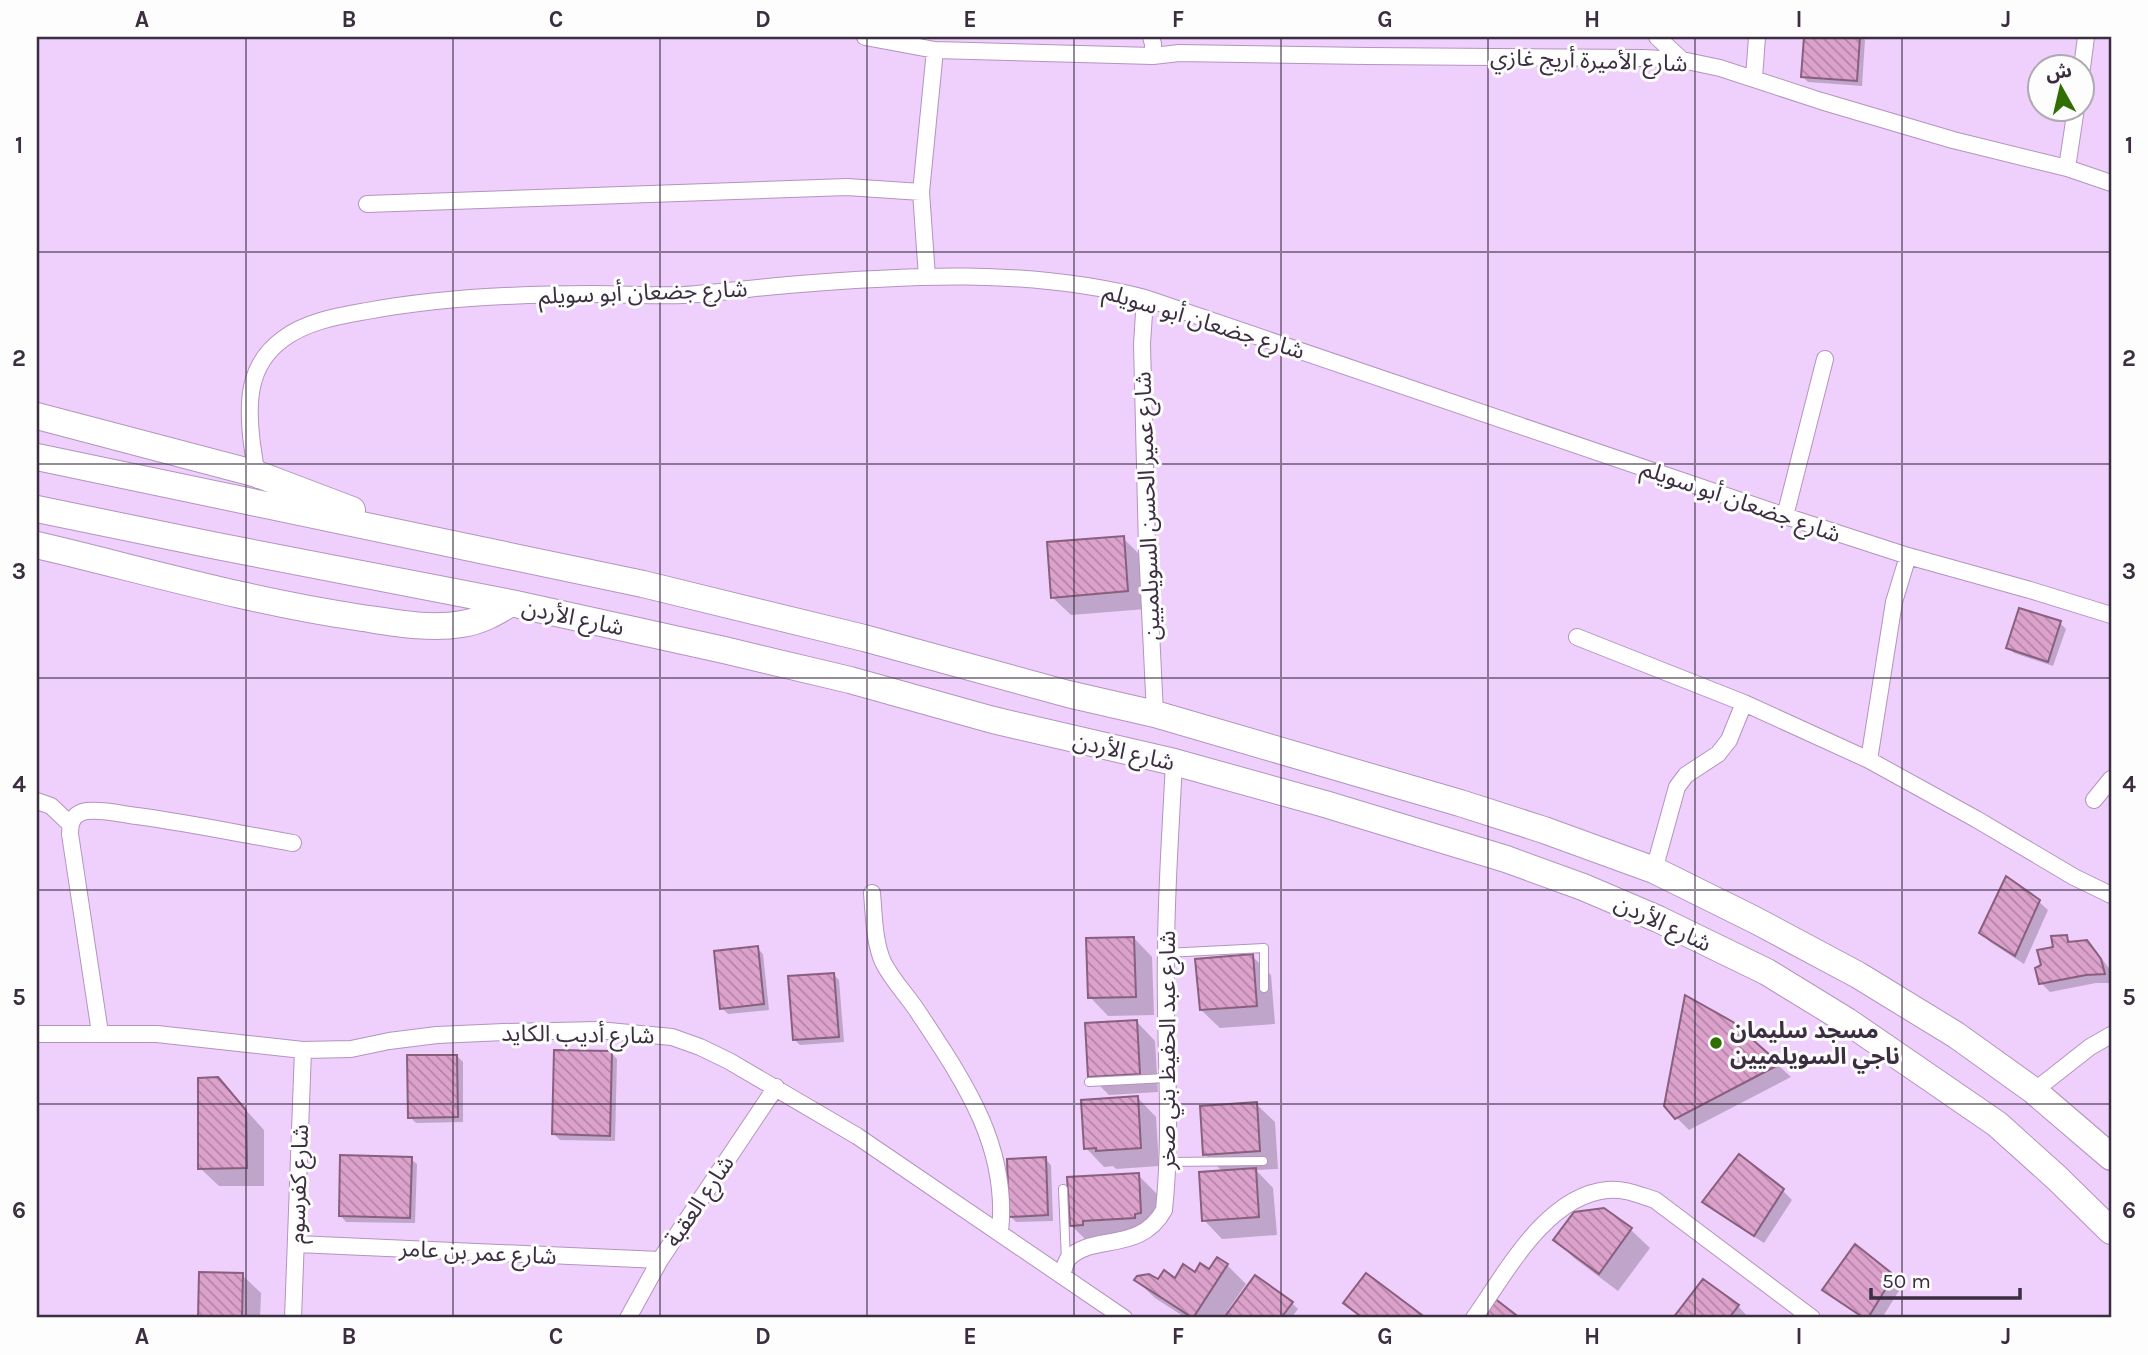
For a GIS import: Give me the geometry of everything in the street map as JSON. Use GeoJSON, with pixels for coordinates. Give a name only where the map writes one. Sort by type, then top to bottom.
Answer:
{"type":"FeatureCollection","features":[{"type":"Feature","properties":{"kind":"highway"},"geometry":{"type":"LineString","coordinates":[[37,416],[257,474],[328,502],[467,548]]}},
{"type":"Feature","properties":{"kind":"highway","name":"شارع الأردن"},"geometry":{"type":"LineString","coordinates":[[37,457],[643,584],[864,638],[1068,694],[1155,714],[1461,803],[1544,830],[1654,870],[1858,975],[1956,1035],[2034,1091],[2111,1157]]}},
{"type":"Feature","properties":{"kind":"highway","name":"شارع الأردن"},"geometry":{"type":"LineString","coordinates":[[37,509],[217,547],[511,603],[775,662],[993,720],[1174,762],[1506,859],[1583,887],[1658,919],[1767,972],[1847,1021],[1997,1124],[2111,1231]]}},
{"type":"Feature","properties":{"kind":"highway"},"geometry":{"type":"LineString","coordinates":[[37,545],[285,604],[382,621],[427,625],[461,624],[489,617],[511,603]]}},
{"type":"Feature","properties":{"kind":"street","name":"شارع الأميرة أريج غازي"},"geometry":{"type":"LineString","coordinates":[[865,37],[935,50],[1153,56],[1179,53],[1682,60],[1720,68],[1821,101],[2067,168],[2111,183]]}},
{"type":"Feature","properties":{"kind":"street"},"geometry":{"type":"LineString","coordinates":[[1151,37],[1153,56]]}},
{"type":"Feature","properties":{"kind":"street"},"geometry":{"type":"LineString","coordinates":[[1657,37],[1682,60]]}},
{"type":"Feature","properties":{"kind":"street"},"geometry":{"type":"LineString","coordinates":[[1754,78],[1757,37]]}},
{"type":"Feature","properties":{"kind":"street"},"geometry":{"type":"LineString","coordinates":[[926,276],[920,192],[935,50]]}},
{"type":"Feature","properties":{"kind":"street"},"geometry":{"type":"LineString","coordinates":[[2067,168],[2074,122]]}},
{"type":"Feature","properties":{"kind":"street"},"geometry":{"type":"LineString","coordinates":[[367,204],[847,187],[920,192]]}},
{"type":"Feature","properties":{"kind":"street","name":"شارع جضعان أبو سويلم"},"geometry":{"type":"LineString","coordinates":[[265,506],[257,474],[249,401],[250,387],[266,354],[283,339],[304,327],[335,317],[416,302],[535,294],[680,295],[926,276],[1018,277],[1076,283],[1145,298],[1785,516],[1908,556],[2111,615]]}},
{"type":"Feature","properties":{"kind":"street","name":"شارع عمير الحسن السويلميين"},"geometry":{"type":"LineString","coordinates":[[1145,298],[1142,344],[1146,521],[1155,714]]}},
{"type":"Feature","properties":{"kind":"street"},"geometry":{"type":"LineString","coordinates":[[1785,516],[1825,359]]}},
{"type":"Feature","properties":{"kind":"street"},"geometry":{"type":"LineString","coordinates":[[1869,760],[1894,602],[1908,556]]}},
{"type":"Feature","properties":{"kind":"street"},"geometry":{"type":"LineString","coordinates":[[1577,637],[1744,703],[1869,760],[2074,877],[2111,895]]}},
{"type":"Feature","properties":{"kind":"street"},"geometry":{"type":"LineString","coordinates":[[1654,870],[1677,787],[1686,775],[1718,754],[1729,740],[1744,703]]}},
{"type":"Feature","properties":{"kind":"street","name":"شارع عبد الحفيظ بني صخر"},"geometry":{"type":"LineString","coordinates":[[1064,1268],[1075,1254],[1088,1248],[1126,1240],[1147,1230],[1158,1221],[1164,1210],[1168,1162],[1166,953],[1174,762]]}},
{"type":"Feature","properties":{"kind":"street"},"geometry":{"type":"LineString","coordinates":[[2094,800],[2111,779]]}},
{"type":"Feature","properties":{"kind":"street"},"geometry":{"type":"LineString","coordinates":[[37,801],[51,806],[70,824],[100,1033]]}},
{"type":"Feature","properties":{"kind":"street"},"geometry":{"type":"LineString","coordinates":[[70,824],[77,814],[87,811],[104,812],[154,818],[293,843]]}},
{"type":"Feature","properties":{"kind":"street"},"geometry":{"type":"LineString","coordinates":[[872,893],[877,945],[883,962],[919,1013],[975,1104],[989,1135],[1001,1191],[1003,1211],[1000,1232]]}},
{"type":"Feature","properties":{"kind":"street","name":"شارع أديب الكايد"},"geometry":{"type":"LineString","coordinates":[[37,1034],[157,1034],[303,1050],[351,1049],[437,1035],[504,1032],[598,1030],[672,1037],[729,1060],[857,1136],[1000,1232],[1064,1268],[1119,1317]]}},
{"type":"Feature","properties":{"kind":"street"},"geometry":{"type":"LineString","coordinates":[[2034,1091],[2090,1047],[2111,1035]]}},
{"type":"Feature","properties":{"kind":"street","name":"شارع كفرسوم"},"geometry":{"type":"LineString","coordinates":[[293,1318],[303,1050]]}},
{"type":"Feature","properties":{"kind":"street","name":"شارع العقبة"},"geometry":{"type":"LineString","coordinates":[[628,1318],[660,1261],[776,1087]]}},
{"type":"Feature","properties":{"kind":"street"},"geometry":{"type":"LineString","coordinates":[[1474,1318],[1529,1240],[1559,1210],[1585,1195],[1608,1189],[1630,1191],[1655,1200],[1803,1316]]}},
{"type":"Feature","properties":{"kind":"street","name":"شارع عمر بن عامر"},"geometry":{"type":"LineString","coordinates":[[297,1244],[660,1261]]}},
{"type":"Feature","properties":{"kind":"lane"},"geometry":{"type":"LineString","coordinates":[[1166,953],[1264,948],[1264,988]]}},
{"type":"Feature","properties":{"kind":"lane"},"geometry":{"type":"LineString","coordinates":[[1090,1082],[1166,1078]]}},
{"type":"Feature","properties":{"kind":"lane"},"geometry":{"type":"LineString","coordinates":[[1168,1162],[1263,1161]]}},
{"type":"Feature","properties":{"kind":"lane"},"geometry":{"type":"LineString","coordinates":[[1063,1189],[1064,1268]]}},
{"type":"Feature","properties":{"kind":"building"},"geometry":{"type":"Polygon","coordinates":[[[1804,37],[1860,37],[1857,81],[1801,77],[1804,37]]]}},
{"type":"Feature","properties":{"kind":"building"},"geometry":{"type":"Polygon","coordinates":[[[1124,536],[1128,591],[1051,598],[1047,542],[1124,536]]]}},
{"type":"Feature","properties":{"kind":"building"},"geometry":{"type":"Polygon","coordinates":[[[2019,608],[2061,621],[2048,662],[2006,648],[2019,608]]]}},
{"type":"Feature","properties":{"kind":"building"},"geometry":{"type":"Polygon","coordinates":[[[2006,876],[2040,900],[2015,956],[1979,933],[2006,876]]]}},
{"type":"Feature","properties":{"kind":"building"},"geometry":{"type":"Polygon","coordinates":[[[2067,935],[2068,942],[2087,940],[2101,959],[2105,974],[2039,984],[2035,968],[2041,965],[2037,950],[2053,947],[2051,936],[2067,935]]]}},
{"type":"Feature","properties":{"kind":"building"},"geometry":{"type":"Polygon","coordinates":[[[1134,937],[1136,997],[1088,998],[1086,938],[1134,937]]]}},
{"type":"Feature","properties":{"kind":"building"},"geometry":{"type":"Polygon","coordinates":[[[758,946],[764,1004],[720,1009],[714,951],[758,946]]]}},
{"type":"Feature","properties":{"kind":"building"},"geometry":{"type":"Polygon","coordinates":[[[1253,954],[1257,1006],[1200,1010],[1195,959],[1253,954]]]}},
{"type":"Feature","properties":{"kind":"building"},"geometry":{"type":"Polygon","coordinates":[[[834,973],[839,1037],[793,1040],[788,976],[834,973]]]}},
{"type":"Feature","properties":{"kind":"building","name":"مسجد سليمان ناجي السويلميين"},"geometry":{"type":"Polygon","coordinates":[[[1685,995],[1733,1022],[1780,1064],[1675,1119],[1664,1106],[1685,995]]]}},
{"type":"Feature","properties":{"kind":"building"},"geometry":{"type":"Polygon","coordinates":[[[1137,1020],[1140,1074],[1088,1077],[1085,1023],[1137,1020]]]}},
{"type":"Feature","properties":{"kind":"building"},"geometry":{"type":"Polygon","coordinates":[[[554,1050],[612,1051],[610,1136],[552,1134],[554,1050]]]}},
{"type":"Feature","properties":{"kind":"building"},"geometry":{"type":"Polygon","coordinates":[[[407,1055],[457,1055],[458,1117],[408,1118],[407,1055]]]}},
{"type":"Feature","properties":{"kind":"building"},"geometry":{"type":"Polygon","coordinates":[[[218,1077],[246,1110],[247,1168],[198,1169],[198,1078],[218,1077]]]}},
{"type":"Feature","properties":{"kind":"building"},"geometry":{"type":"Polygon","coordinates":[[[1138,1096],[1141,1148],[1096,1151],[1096,1148],[1084,1149],[1081,1100],[1138,1096]]]}},
{"type":"Feature","properties":{"kind":"building"},"geometry":{"type":"Polygon","coordinates":[[[1257,1102],[1260,1151],[1203,1155],[1200,1106],[1257,1102]]]}},
{"type":"Feature","properties":{"kind":"building"},"geometry":{"type":"Polygon","coordinates":[[[1739,1154],[1784,1189],[1754,1236],[1702,1202],[1739,1154]]]}},
{"type":"Feature","properties":{"kind":"building"},"geometry":{"type":"Polygon","coordinates":[[[340,1155],[412,1157],[410,1218],[339,1216],[340,1155]]]}},
{"type":"Feature","properties":{"kind":"building"},"geometry":{"type":"Polygon","coordinates":[[[1046,1157],[1048,1215],[1009,1217],[1007,1159],[1046,1157]]]}},
{"type":"Feature","properties":{"kind":"building"},"geometry":{"type":"Polygon","coordinates":[[[1256,1168],[1259,1217],[1202,1221],[1199,1172],[1256,1168]]]}},
{"type":"Feature","properties":{"kind":"building"},"geometry":{"type":"Polygon","coordinates":[[[1139,1173],[1141,1213],[1135,1214],[1135,1218],[1083,1221],[1083,1225],[1070,1226],[1067,1177],[1139,1173]]]}},
{"type":"Feature","properties":{"kind":"building"},"geometry":{"type":"Polygon","coordinates":[[[1604,1208],[1632,1228],[1599,1274],[1553,1240],[1574,1212],[1604,1208]]]}},
{"type":"Feature","properties":{"kind":"building"},"geometry":{"type":"Polygon","coordinates":[[[1855,1244],[1894,1275],[1868,1318],[1822,1290],[1855,1244]]]}},
{"type":"Feature","properties":{"kind":"building"},"geometry":{"type":"Polygon","coordinates":[[[1217,1257],[1228,1264],[1193,1318],[1134,1280],[1137,1276],[1149,1274],[1158,1279],[1164,1270],[1175,1278],[1183,1264],[1195,1272],[1200,1263],[1209,1269],[1217,1257]]]}},
{"type":"Feature","properties":{"kind":"building"},"geometry":{"type":"Polygon","coordinates":[[[199,1272],[243,1273],[242,1318],[198,1318],[199,1272]]]}},
{"type":"Feature","properties":{"kind":"building"},"geometry":{"type":"Polygon","coordinates":[[[1366,1273],[1426,1318],[1363,1318],[1343,1303],[1366,1273]]]}},
{"type":"Feature","properties":{"kind":"building"},"geometry":{"type":"Polygon","coordinates":[[[1255,1275],[1293,1302],[1281,1318],[1224,1318],[1255,1275]]]}},
{"type":"Feature","properties":{"kind":"building"},"geometry":{"type":"Polygon","coordinates":[[[1703,1279],[1739,1305],[1729,1318],[1673,1318],[1703,1279]]]}},
{"type":"Feature","properties":{"kind":"building"},"geometry":{"type":"Polygon","coordinates":[[[1494,1298],[1520,1318],[1481,1318],[1494,1298]]]}},
{"type":"Feature","properties":{"kind":"place","name":"مسجد سليمان ناجي السويلميين"},"geometry":{"type":"Point","coordinates":[1716,1043]}}]}
